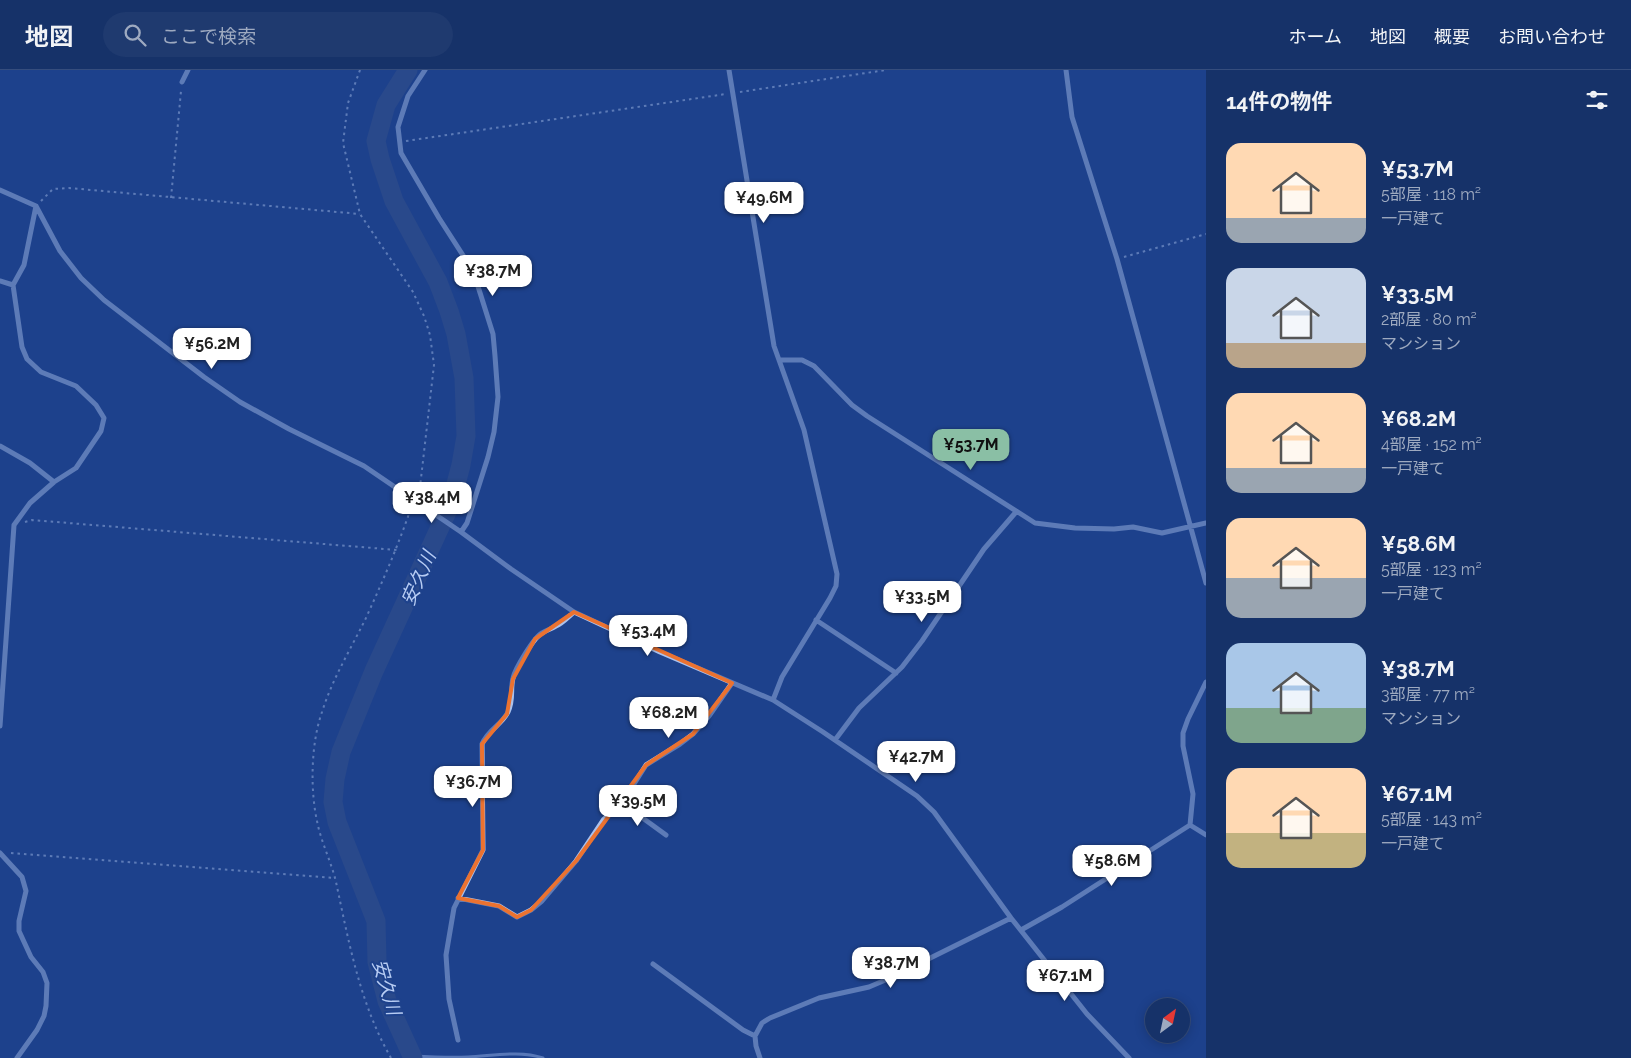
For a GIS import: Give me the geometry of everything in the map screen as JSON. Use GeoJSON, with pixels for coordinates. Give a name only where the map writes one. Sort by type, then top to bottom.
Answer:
{"type":"FeatureCollection","features":[{"type":"Feature","properties":{"kind":"street"},"geometry":{"type":"LineString","coordinates":[[182,82],[188,70]]}},
{"type":"Feature","properties":{"kind":"street"},"geometry":{"type":"LineString","coordinates":[[425,70],[408,96],[398,127],[402,153],[476,280],[493,334],[498,397],[494,432],[488,458],[467,523],[461,532]]}},
{"type":"Feature","properties":{"kind":"street"},"geometry":{"type":"LineString","coordinates":[[729,70],[774,346],[804,430],[837,574],[836,586],[830,598],[782,677],[773,700]]}},
{"type":"Feature","properties":{"kind":"street"},"geometry":{"type":"LineString","coordinates":[[1066,70],[1072,117],[1117,259],[1206,583]]}},
{"type":"Feature","properties":{"kind":"street"},"geometry":{"type":"LineString","coordinates":[[0,190],[36,206],[60,251],[80,278],[104,300],[204,377],[240,402],[289,429],[364,466],[574,612],[773,700],[917,796],[934,812],[1011,918],[1087,1014],[1129,1058]]}},
{"type":"Feature","properties":{"kind":"street"},"geometry":{"type":"LineString","coordinates":[[0,726],[14,525],[30,503],[54,482],[76,468],[101,431],[104,418],[96,405],[76,386],[41,372],[27,360],[22,347],[13,286],[24,265],[36,206]]}},
{"type":"Feature","properties":{"kind":"street"},"geometry":{"type":"LineString","coordinates":[[0,282],[13,286]]}},
{"type":"Feature","properties":{"kind":"street"},"geometry":{"type":"LineString","coordinates":[[779,360],[802,360],[814,366],[852,405],[867,416],[1035,523],[1075,528],[1114,529],[1133,527],[1162,533],[1206,523]]}},
{"type":"Feature","properties":{"kind":"street"},"geometry":{"type":"LineString","coordinates":[[0,446],[30,463],[54,482]]}},
{"type":"Feature","properties":{"kind":"street"},"geometry":{"type":"LineString","coordinates":[[835,740],[859,708],[896,673],[922,641],[984,549],[1016,512]]}},
{"type":"Feature","properties":{"kind":"street"},"geometry":{"type":"LineString","coordinates":[[458,1040],[449,999],[446,955],[454,908],[482,850],[482,744],[485,736],[507,714],[512,700],[513,679],[534,639],[557,626],[574,612]]}},
{"type":"Feature","properties":{"kind":"street"},"geometry":{"type":"LineString","coordinates":[[816,620],[896,673]]}},
{"type":"Feature","properties":{"kind":"street"},"geometry":{"type":"LineString","coordinates":[[1190,825],[1193,794],[1183,746],[1183,733],[1206,682]]}},
{"type":"Feature","properties":{"kind":"street"},"geometry":{"type":"LineString","coordinates":[[458,898],[499,906],[517,917],[531,910],[542,901],[576,860],[604,819],[622,803],[646,765],[693,734],[709,716],[732,683]]}},
{"type":"Feature","properties":{"kind":"street"},"geometry":{"type":"LineString","coordinates":[[622,803],[666,835]]}},
{"type":"Feature","properties":{"kind":"street"},"geometry":{"type":"LineString","coordinates":[[1190,825],[1206,835]]}},
{"type":"Feature","properties":{"kind":"street"},"geometry":{"type":"LineString","coordinates":[[1021,930],[1062,907],[1190,825]]}},
{"type":"Feature","properties":{"kind":"street"},"geometry":{"type":"LineString","coordinates":[[0,853],[22,876],[26,891],[19,921],[19,931],[31,957],[43,972],[47,983],[44,1016],[37,1030],[16,1058]]}},
{"type":"Feature","properties":{"kind":"street"},"geometry":{"type":"LineString","coordinates":[[760,1058],[755,1036],[762,1023],[770,1018],[819,998],[869,987],[1011,918]]}},
{"type":"Feature","properties":{"kind":"street"},"geometry":{"type":"LineString","coordinates":[[653,964],[743,1030],[755,1036]]}},
{"type":"Feature","properties":{"kind":"path"},"geometry":{"type":"LineString","coordinates":[[360,70],[348,103],[344,143],[360,214],[413,292],[424,316],[430,335],[434,365],[433,386],[420,487],[397,550],[336,677],[322,712],[316,735],[313,778],[317,820],[335,878],[352,958],[367,1007],[378,1034],[391,1058]]}},
{"type":"Feature","properties":{"kind":"path"},"geometry":{"type":"LineString","coordinates":[[400,142],[886,70]]}},
{"type":"Feature","properties":{"kind":"path"},"geometry":{"type":"LineString","coordinates":[[170,198],[182,82]]}},
{"type":"Feature","properties":{"kind":"path"},"geometry":{"type":"LineString","coordinates":[[36,206],[53,189],[69,188],[360,214]]}},
{"type":"Feature","properties":{"kind":"path"},"geometry":{"type":"LineString","coordinates":[[1117,259],[1206,234]]}},
{"type":"Feature","properties":{"kind":"path"},"geometry":{"type":"LineString","coordinates":[[14,525],[32,520],[397,550]]}},
{"type":"Feature","properties":{"kind":"path"},"geometry":{"type":"LineString","coordinates":[[10,853],[335,878]]}},
{"type":"Feature","properties":{"kind":"highlighted area"},"geometry":{"type":"Polygon","coordinates":[[[574,612],[732,683],[693,734],[646,765],[576,861],[531,910],[517,917],[499,906],[458,898],[483,850],[482,744],[507,714],[513,679],[535,639],[574,612]]]}},
{"type":"Feature","properties":{"kind":"waterway","name":"安久川"},"geometry":{"type":"LineString","coordinates":[[408,70],[386,105],[376,141],[394,201],[438,282],[449,311],[456,334],[464,378],[466,436],[451,503],[374,671],[341,752],[335,779],[333,802],[337,822],[376,921],[377,962],[387,1001],[413,1058]]}},
{"type":"Feature","properties":{"kind":"waterway"},"geometry":{"type":"LineString","coordinates":[[412,1056],[461,1057],[525,1054],[543,1058]]}}]}
